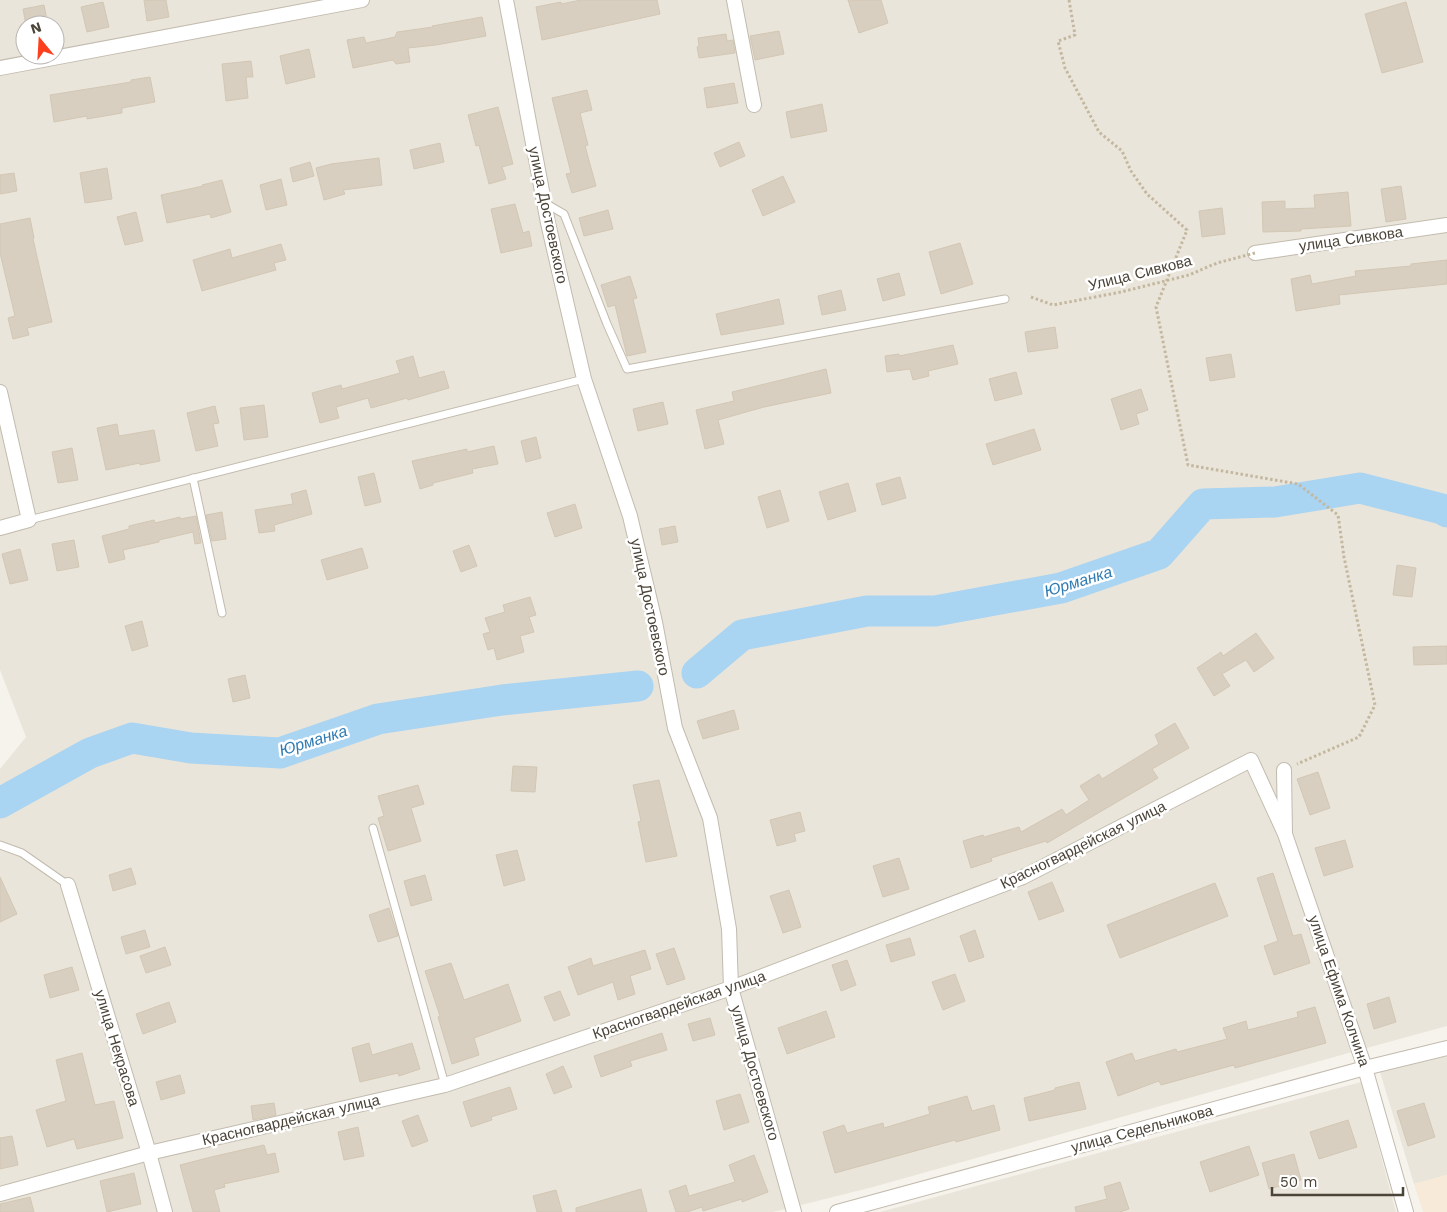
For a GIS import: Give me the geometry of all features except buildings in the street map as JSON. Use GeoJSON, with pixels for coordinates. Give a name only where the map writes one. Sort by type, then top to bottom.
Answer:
{"type":"FeatureCollection","features":[{"type":"Feature","properties":{"kind":"street"},"geometry":{"type":"LineString","coordinates":[[0,68],[362,0]]}},
{"type":"Feature","properties":{"kind":"street","name":"улица Достоевского"},"geometry":{"type":"LineString","coordinates":[[506,0],[544,203],[584,379],[630,516],[655,622],[675,728],[710,818],[729,929],[731,988],[794,1212]]}},
{"type":"Feature","properties":{"kind":"street"},"geometry":{"type":"LineString","coordinates":[[734,0],[754,104]]}},
{"type":"Feature","properties":{"kind":"street","name":"улица Сивкова"},"geometry":{"type":"LineString","coordinates":[[1255,253],[1447,225]]}},
{"type":"Feature","properties":{"kind":"street"},"geometry":{"type":"LineString","coordinates":[[0,392],[29,520],[0,528]]}},
{"type":"Feature","properties":{"kind":"street","name":"Красногвардейская улица"},"geometry":{"type":"LineString","coordinates":[[0,1194],[149,1154],[445,1085],[731,988],[1023,878],[1251,760],[1285,834]]}},
{"type":"Feature","properties":{"kind":"street","name":"улица Ефима Колчина"},"geometry":{"type":"LineString","coordinates":[[1284,770],[1285,834],[1365,1068],[1406,1212]]}},
{"type":"Feature","properties":{"kind":"street","name":"улица Некрасова"},"geometry":{"type":"LineString","coordinates":[[68,885],[165,1212]]}},
{"type":"Feature","properties":{"kind":"street","name":"улица Седельникова"},"geometry":{"type":"LineString","coordinates":[[837,1212],[873,1207],[1365,1068],[1447,1048]]}},
{"type":"Feature","properties":{"kind":"lane"},"geometry":{"type":"LineString","coordinates":[[544,203],[564,214],[607,324],[627,369],[1005,300]]}},
{"type":"Feature","properties":{"kind":"lane"},"geometry":{"type":"LineString","coordinates":[[29,520],[584,379]]}},
{"type":"Feature","properties":{"kind":"lane"},"geometry":{"type":"LineString","coordinates":[[193,478],[222,613]]}},
{"type":"Feature","properties":{"kind":"lane"},"geometry":{"type":"LineString","coordinates":[[373,828],[445,1085]]}},
{"type":"Feature","properties":{"kind":"lane"},"geometry":{"type":"LineString","coordinates":[[0,845],[22,852],[68,885]]}},
{"type":"Feature","properties":{"kind":"path"},"geometry":{"type":"LineString","coordinates":[[1069,0],[1075,35],[1058,42],[1065,68],[1099,132],[1122,151],[1131,171],[1147,194],[1188,230],[1156,306],[1188,466],[1298,484],[1338,516],[1344,557],[1375,705],[1359,737],[1284,770]]}},
{"type":"Feature","properties":{"kind":"path","name":"Улица Сивкова"},"geometry":{"type":"LineString","coordinates":[[1031,297],[1053,305],[1121,292],[1189,275],[1217,263],[1255,253]]}},
{"type":"Feature","properties":{"kind":"shaded area"},"geometry":{"type":"Polygon","coordinates":[[[0,0],[1447,0],[1447,1026],[873,1187],[773,1212],[0,1212],[0,769],[26,737],[0,670],[0,0]]]}},
{"type":"Feature","properties":{"kind":"shaded area"},"geometry":{"type":"Polygon","coordinates":[[[1447,1056],[1447,1175],[1414,1184],[1380,1072],[1447,1056]]]}},
{"type":"Feature","properties":{"kind":"shaded area"},"geometry":{"type":"Polygon","coordinates":[[[1361,1082],[1396,1212],[880,1212],[1361,1082]]]}},
{"type":"Feature","properties":{"kind":"shaded area"},"geometry":{"type":"Polygon","coordinates":[[[1447,1175],[1447,1212],[1423,1212],[1414,1184],[1447,1175]]]}},
{"type":"Feature","properties":{"kind":"waterway","name":"Юрманка"},"geometry":{"type":"LineString","coordinates":[[697,673],[742,635],[867,611],[935,611],[1061,588],[1159,554],[1203,504],[1275,502],[1360,488],[1442,509],[1447,512]]}},
{"type":"Feature","properties":{"kind":"waterway","name":"Юрманка"},"geometry":{"type":"LineString","coordinates":[[0,803],[90,753],[132,738],[191,748],[280,753],[378,719],[502,700],[638,686]]}}]}
